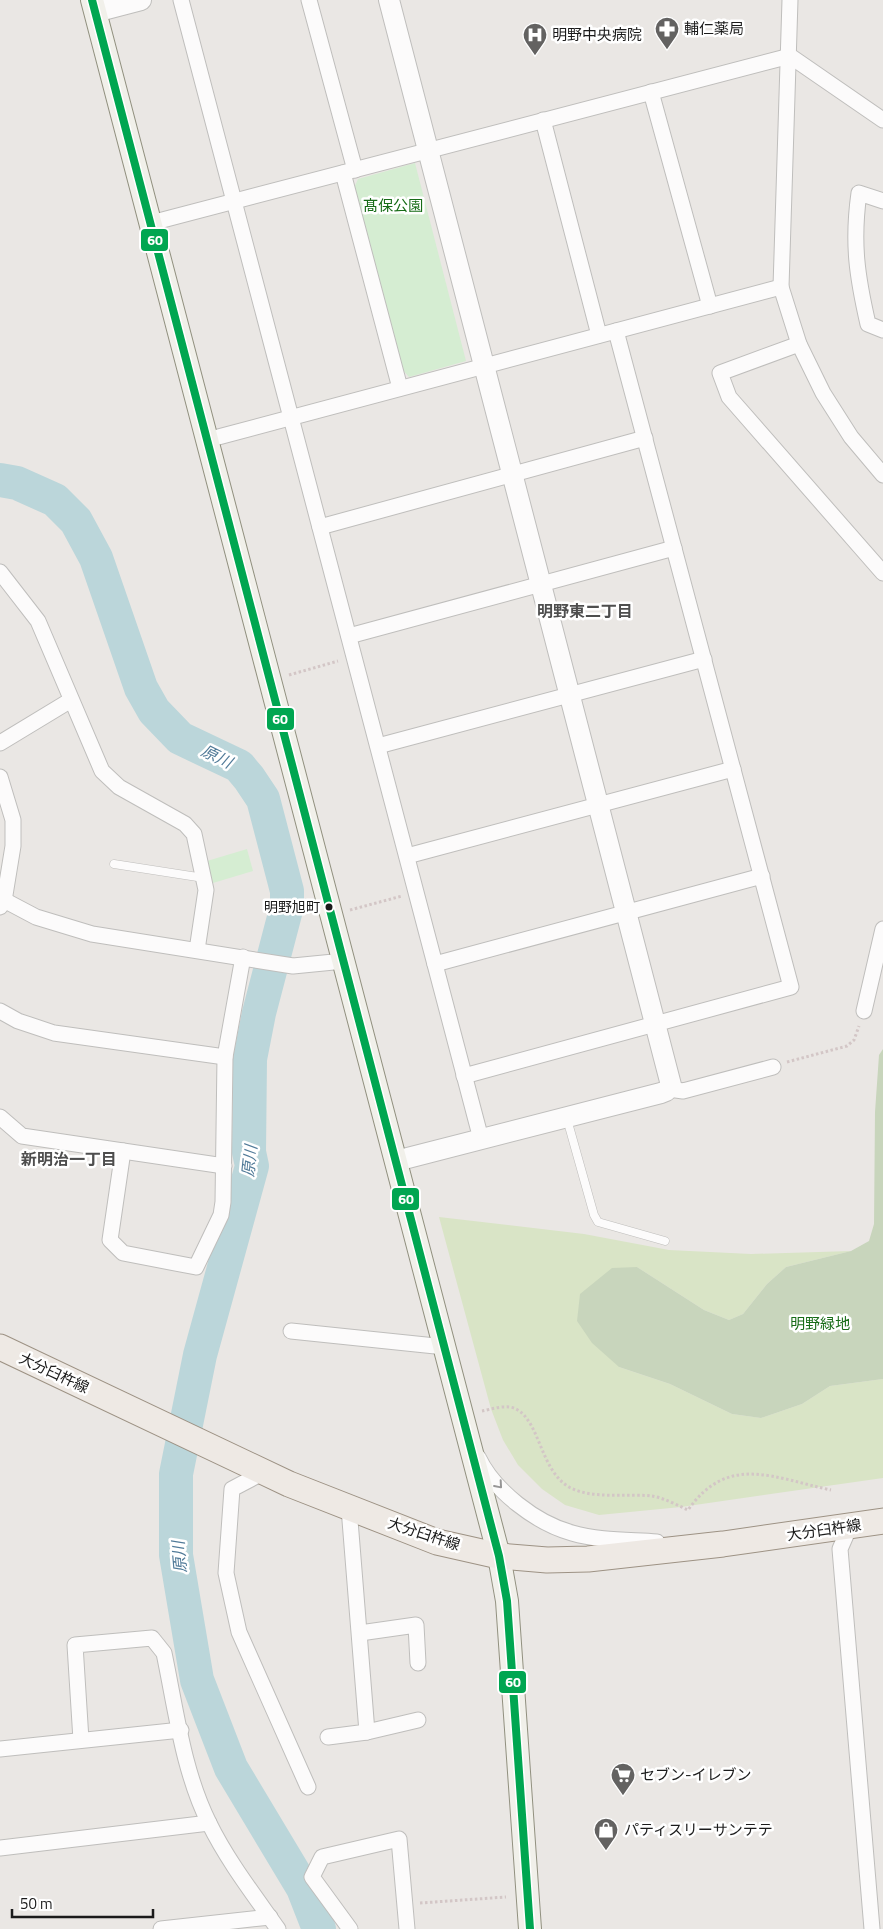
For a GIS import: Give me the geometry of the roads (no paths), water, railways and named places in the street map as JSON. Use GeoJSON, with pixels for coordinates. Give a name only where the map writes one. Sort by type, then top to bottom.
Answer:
{"type":"FeatureCollection","features":[{"type":"Feature","properties":{"kind":"main road"},"geometry":{"type":"LineString","coordinates":[[94,6],[500,1556],[507,1601],[530,1929]]}},
{"type":"Feature","properties":{"kind":"main road","name":"大分臼杵線"},"geometry":{"type":"LineString","coordinates":[[0,1347],[264,1472],[349,1508],[437,1542],[500,1556],[547,1560],[588,1559],[724,1544],[883,1521]]}},
{"type":"Feature","properties":{"kind":"street"},"geometry":{"type":"LineString","coordinates":[[94,6],[141,0]]}},
{"type":"Feature","properties":{"kind":"street"},"geometry":{"type":"LineString","coordinates":[[182,0],[481,1139]]}},
{"type":"Feature","properties":{"kind":"street"},"geometry":{"type":"LineString","coordinates":[[308,0],[400,388]]}},
{"type":"Feature","properties":{"kind":"street"},"geometry":{"type":"LineString","coordinates":[[389,0],[671,1080],[668,1089]]}},
{"type":"Feature","properties":{"kind":"street"},"geometry":{"type":"LineString","coordinates":[[790,0],[790,56],[781,287],[799,344],[823,393],[847,430],[883,475]]}},
{"type":"Feature","properties":{"kind":"street"},"geometry":{"type":"LineString","coordinates":[[151,223],[790,56],[883,120]]}},
{"type":"Feature","properties":{"kind":"street"},"geometry":{"type":"LineString","coordinates":[[651,92],[710,306]]}},
{"type":"Feature","properties":{"kind":"street"},"geometry":{"type":"LineString","coordinates":[[543,120],[599,335]]}},
{"type":"Feature","properties":{"kind":"street"},"geometry":{"type":"LineString","coordinates":[[883,201],[859,193],[855,221],[856,270],[868,324],[883,330]]}},
{"type":"Feature","properties":{"kind":"street"},"geometry":{"type":"LineString","coordinates":[[208,440],[781,287]]}},
{"type":"Feature","properties":{"kind":"street"},"geometry":{"type":"LineString","coordinates":[[464,1076],[791,987],[616,330]]}},
{"type":"Feature","properties":{"kind":"street"},"geometry":{"type":"LineString","coordinates":[[799,344],[720,374],[723,385],[729,397],[883,573]]}},
{"type":"Feature","properties":{"kind":"street"},"geometry":{"type":"LineString","coordinates":[[320,527],[645,438]]}},
{"type":"Feature","properties":{"kind":"street"},"geometry":{"type":"LineString","coordinates":[[349,636],[674,548]]}},
{"type":"Feature","properties":{"kind":"street"},"geometry":{"type":"LineString","coordinates":[[0,572],[38,620],[98,763],[108,777],[119,787],[185,824],[192,830],[206,890],[197,950]]}},
{"type":"Feature","properties":{"kind":"street"},"geometry":{"type":"LineString","coordinates":[[378,746],[704,659]]}},
{"type":"Feature","properties":{"kind":"street"},"geometry":{"type":"LineString","coordinates":[[0,743],[71,700]]}},
{"type":"Feature","properties":{"kind":"street"},"geometry":{"type":"LineString","coordinates":[[407,856],[733,769]]}},
{"type":"Feature","properties":{"kind":"street"},"geometry":{"type":"LineString","coordinates":[[0,777],[13,820],[14,846],[1,902],[36,917],[92,934],[293,966],[344,961]]}},
{"type":"Feature","properties":{"kind":"street"},"geometry":{"type":"LineString","coordinates":[[435,964],[762,876]]}},
{"type":"Feature","properties":{"kind":"street"},"geometry":{"type":"LineString","coordinates":[[864,1011],[883,929]]}},
{"type":"Feature","properties":{"kind":"street"},"geometry":{"type":"LineString","coordinates":[[123,1151],[110,1240],[123,1253],[196,1267],[221,1215],[224,1166],[225,1057],[246,957]]}},
{"type":"Feature","properties":{"kind":"street"},"geometry":{"type":"LineString","coordinates":[[0,1011],[18,1022],[54,1033],[225,1057]]}},
{"type":"Feature","properties":{"kind":"street"},"geometry":{"type":"LineString","coordinates":[[396,1161],[668,1089],[683,1091],[772,1067]]}},
{"type":"Feature","properties":{"kind":"street"},"geometry":{"type":"LineString","coordinates":[[0,1118],[22,1136],[224,1166]]}},
{"type":"Feature","properties":{"kind":"street"},"geometry":{"type":"LineString","coordinates":[[291,1330],[445,1347]]}},
{"type":"Feature","properties":{"kind":"street"},"geometry":{"type":"LineString","coordinates":[[466,1428],[482,1464],[501,1488],[526,1509],[548,1523],[572,1533],[595,1538],[724,1544]]}},
{"type":"Feature","properties":{"kind":"street"},"geometry":{"type":"LineString","coordinates":[[264,1472],[232,1489],[226,1573],[239,1632],[308,1787]]}},
{"type":"Feature","properties":{"kind":"street"},"geometry":{"type":"LineString","coordinates":[[349,1508],[367,1732]]}},
{"type":"Feature","properties":{"kind":"street"},"geometry":{"type":"LineString","coordinates":[[850,1526],[840,1549],[872,1929]]}},
{"type":"Feature","properties":{"kind":"street"},"geometry":{"type":"LineString","coordinates":[[360,1633],[416,1625],[418,1663]]}},
{"type":"Feature","properties":{"kind":"street"},"geometry":{"type":"LineString","coordinates":[[81,1740],[75,1645],[152,1638],[164,1653],[189,1773],[209,1823],[274,1923]]}},
{"type":"Feature","properties":{"kind":"street"},"geometry":{"type":"LineString","coordinates":[[328,1737],[367,1732],[418,1720]]}},
{"type":"Feature","properties":{"kind":"street"},"geometry":{"type":"LineString","coordinates":[[0,1749],[181,1730]]}},
{"type":"Feature","properties":{"kind":"street"},"geometry":{"type":"LineString","coordinates":[[0,1848],[209,1823]]}},
{"type":"Feature","properties":{"kind":"street"},"geometry":{"type":"LineString","coordinates":[[350,1929],[312,1877],[322,1857],[399,1839],[407,1929]]}},
{"type":"Feature","properties":{"kind":"street"},"geometry":{"type":"LineString","coordinates":[[160,1929],[274,1923]]}},
{"type":"Feature","properties":{"kind":"lane"},"geometry":{"type":"LineString","coordinates":[[114,864],[204,878]]}},
{"type":"Feature","properties":{"kind":"lane"},"geometry":{"type":"LineString","coordinates":[[566,1117],[594,1215],[598,1222],[666,1241]]}},
{"type":"Feature","properties":{"kind":"waterway","name":"原川"},"geometry":{"type":"LineString","coordinates":[[0,480],[17,483],[55,500],[76,521],[96,558],[141,688],[154,711],[180,738],[239,766],[249,778],[263,799],[287,891],[287,906],[259,1013],[250,1059],[249,1152],[252,1166],[200,1355],[176,1474],[176,1555],[197,1680],[231,1768],[303,1888],[319,1929]]}},
{"type":"Feature","properties":{"kind":"place","name":"輔仁薬局"},"geometry":{"type":"Point","coordinates":[667,50]}},
{"type":"Feature","properties":{"kind":"place","name":"明野中央病院"},"geometry":{"type":"Point","coordinates":[535,56]}},
{"type":"Feature","properties":{"kind":"place","name":"明野旭町"},"geometry":{"type":"Point","coordinates":[329,907]}},
{"type":"Feature","properties":{"kind":"place","name":"セブン-イレブン"},"geometry":{"type":"Point","coordinates":[623,1796]}},
{"type":"Feature","properties":{"kind":"place","name":"パティスリーサンテテ"},"geometry":{"type":"Point","coordinates":[606,1851]}},
{"type":"Feature","properties":{"kind":"district","name":"明野東二丁目"},"geometry":{"type":"Point","coordinates":[585,611]}},
{"type":"Feature","properties":{"kind":"district","name":"新明治一丁目"},"geometry":{"type":"Point","coordinates":[69,1159]}},
{"type":"Feature","properties":{"kind":"park label","name":"髙保公園"},"geometry":{"type":"Point","coordinates":[393,206]}},
{"type":"Feature","properties":{"kind":"park label","name":"明野緑地"},"geometry":{"type":"Point","coordinates":[820,1324]}}]}
